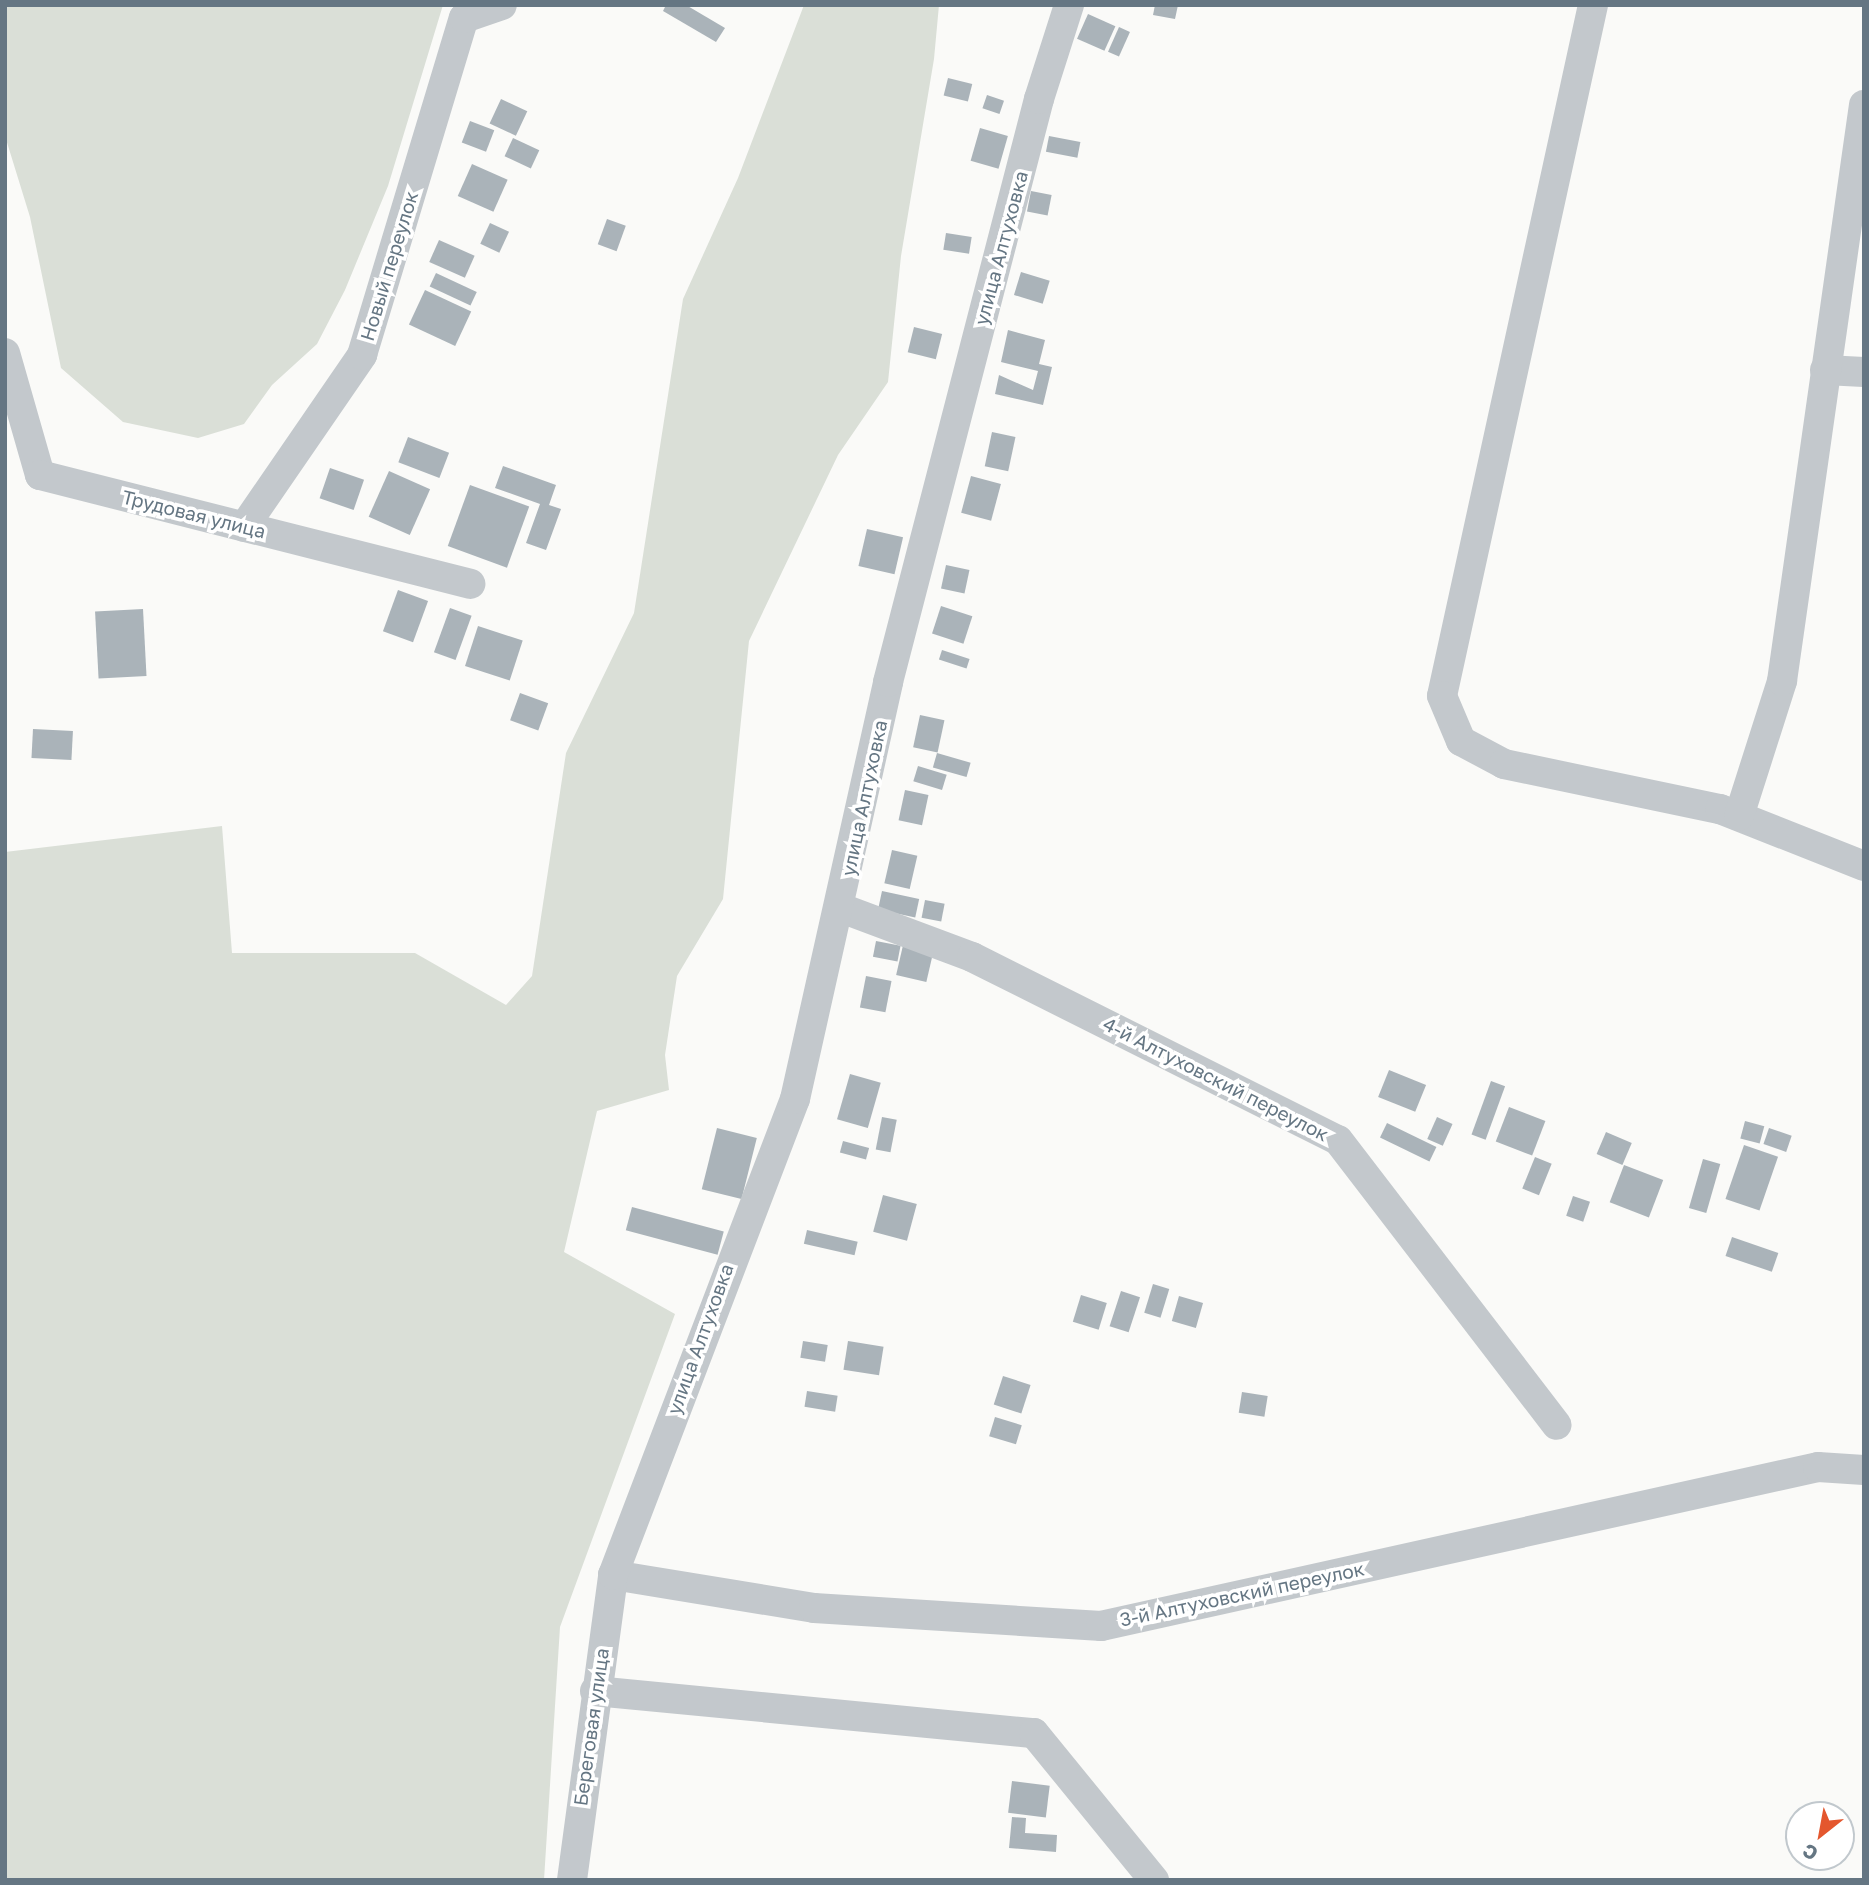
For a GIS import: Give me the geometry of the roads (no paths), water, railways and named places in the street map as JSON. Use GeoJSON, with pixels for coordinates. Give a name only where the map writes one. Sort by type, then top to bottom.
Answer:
{"type":"FeatureCollection","features":[{"type":"Feature","properties":{"kind":"street","name":"Новый переулок"},"geometry":{"type":"LineString","coordinates":[[244,527],[362,355],[464,18],[502,5]]}},
{"type":"Feature","properties":{"kind":"street","name":"улица Алтуховка"},"geometry":{"type":"LineString","coordinates":[[613,1575],[795,1099],[841,908],[891,669],[1039,99],[1069,5]]}},
{"type":"Feature","properties":{"kind":"street"},"geometry":{"type":"LineString","coordinates":[[1593,5],[1442,696],[1461,741],[1504,764],[1739,816],[1864,866]]}},
{"type":"Feature","properties":{"kind":"street"},"geometry":{"type":"LineString","coordinates":[[1739,816],[1782,681],[1864,105]]}},
{"type":"Feature","properties":{"kind":"street","name":"Трудовая улица"},"geometry":{"type":"LineString","coordinates":[[5,354],[40,475],[470,584]]}},
{"type":"Feature","properties":{"kind":"street"},"geometry":{"type":"LineString","coordinates":[[1825,370],[1864,372]]}},
{"type":"Feature","properties":{"kind":"street","name":"4-й Алтуховский переулок"},"geometry":{"type":"LineString","coordinates":[[841,908],[972,957],[1338,1140],[1557,1425]]}},
{"type":"Feature","properties":{"kind":"street","name":"3-й Алтуховский переулок"},"geometry":{"type":"LineString","coordinates":[[613,1575],[814,1608],[1101,1626],[1818,1467],[1864,1470]]}},
{"type":"Feature","properties":{"kind":"street","name":"Береговая улица"},"geometry":{"type":"LineString","coordinates":[[572,1880],[595,1691],[613,1575]]}},
{"type":"Feature","properties":{"kind":"street"},"geometry":{"type":"LineString","coordinates":[[595,1691],[1034,1733],[1154,1880]]}}]}
